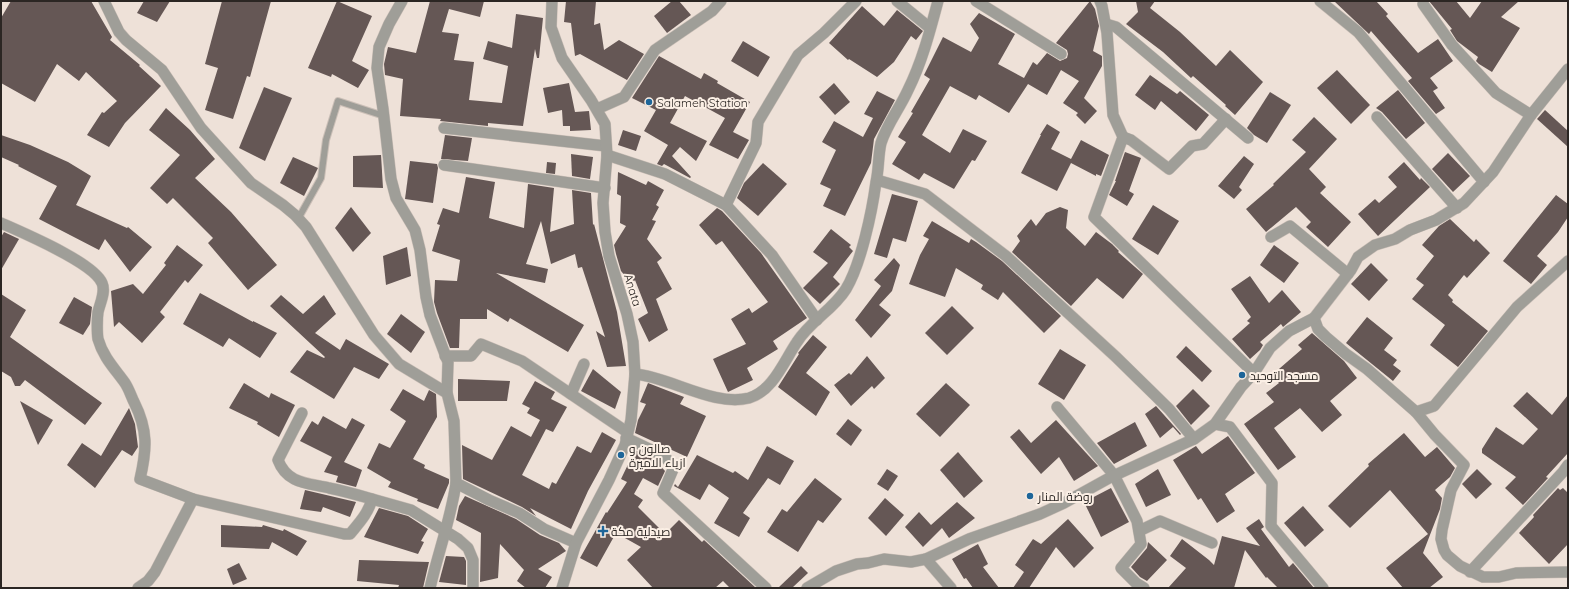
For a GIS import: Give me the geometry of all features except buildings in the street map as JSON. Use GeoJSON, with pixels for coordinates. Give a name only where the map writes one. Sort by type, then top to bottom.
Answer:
{"type":"FeatureCollection","features":[{"type":"Feature","properties":{"kind":"street"},"geometry":{"type":"LineString","coordinates":[[104,1],[120,32],[126,40],[162,70],[201,128],[251,183],[283,205],[306,227],[374,335],[399,364],[447,393]]}},
{"type":"Feature","properties":{"kind":"street"},"geometry":{"type":"LineString","coordinates":[[402,1],[389,24],[379,47],[377,68],[391,179],[396,198],[415,230],[420,250],[426,297],[430,315],[448,362],[447,393],[454,421],[456,483],[454,498],[430,588]]}},
{"type":"Feature","properties":{"kind":"street","name":"Anata"},"geometry":{"type":"LineString","coordinates":[[552,1],[551,27],[562,58],[605,124],[607,150],[603,203],[605,232],[609,256],[627,314],[633,342],[635,374],[631,420],[627,435],[609,480],[576,543],[562,588]]}},
{"type":"Feature","properties":{"kind":"street"},"geometry":{"type":"LineString","coordinates":[[596,109],[624,97],[655,50],[712,11],[721,1]]}},
{"type":"Feature","properties":{"kind":"street"},"geometry":{"type":"LineString","coordinates":[[726,205],[756,143],[758,122],[798,55],[824,33],[856,1]]}},
{"type":"Feature","properties":{"kind":"street"},"geometry":{"type":"LineString","coordinates":[[897,1],[930,28]]}},
{"type":"Feature","properties":{"kind":"street"},"geometry":{"type":"LineString","coordinates":[[635,374],[649,375],[697,392],[726,398],[748,398],[760,393],[769,384],[798,339],[839,299],[852,278],[861,248],[877,180],[877,166],[881,143],[894,114],[909,89],[923,53],[938,1]]}},
{"type":"Feature","properties":{"kind":"street"},"geometry":{"type":"LineString","coordinates":[[976,1],[1060,54]]}},
{"type":"Feature","properties":{"kind":"street"},"geometry":{"type":"LineString","coordinates":[[1100,1],[1106,24],[1113,115],[1123,137],[1094,217],[1254,373]]}},
{"type":"Feature","properties":{"kind":"street"},"geometry":{"type":"LineString","coordinates":[[1320,1],[1358,32],[1484,182]]}},
{"type":"Feature","properties":{"kind":"street"},"geometry":{"type":"LineString","coordinates":[[1423,4],[1452,45],[1496,93],[1531,115]]}},
{"type":"Feature","properties":{"kind":"street"},"geometry":{"type":"LineString","coordinates":[[1106,24],[1116,27],[1248,138]]}},
{"type":"Feature","properties":{"kind":"street"},"geometry":{"type":"LineString","coordinates":[[807,588],[836,571],[857,564],[884,559],[911,562],[926,559],[970,539],[1058,506],[1114,475],[1194,439],[1215,424],[1241,387],[1254,373],[1270,348],[1289,331],[1314,318],[1348,274],[1358,257],[1374,245],[1395,239],[1410,230],[1436,220],[1464,203],[1493,172],[1531,115],[1568,69]]}},
{"type":"Feature","properties":{"kind":"street"},"geometry":{"type":"LineString","coordinates":[[1378,117],[1457,208]]}},
{"type":"Feature","properties":{"kind":"street"},"geometry":{"type":"LineString","coordinates":[[1123,137],[1131,140],[1168,169],[1192,146],[1203,144],[1226,119]]}},
{"type":"Feature","properties":{"kind":"street"},"geometry":{"type":"LineString","coordinates":[[444,128],[607,150],[665,174],[726,205],[772,255],[817,320]]}},
{"type":"Feature","properties":{"kind":"street"},"geometry":{"type":"LineString","coordinates":[[444,165],[605,188]]}},
{"type":"Feature","properties":{"kind":"street"},"geometry":{"type":"LineString","coordinates":[[877,180],[925,194],[1006,256],[1169,408],[1194,439]]}},
{"type":"Feature","properties":{"kind":"street"},"geometry":{"type":"LineString","coordinates":[[1,223],[78,261],[95,274],[102,283],[104,290],[98,314],[98,338],[102,352],[125,384],[142,419],[146,446],[145,461],[140,479],[193,499],[334,532],[350,534],[364,517],[369,509],[372,499]]}},
{"type":"Feature","properties":{"kind":"street"},"geometry":{"type":"LineString","coordinates":[[1271,237],[1290,226],[1348,274]]}},
{"type":"Feature","properties":{"kind":"street"},"geometry":{"type":"LineString","coordinates":[[1416,412],[1434,406],[1516,307],[1568,262]]}},
{"type":"Feature","properties":{"kind":"street"},"geometry":{"type":"LineString","coordinates":[[1314,318],[1318,329],[1326,338],[1367,369],[1416,412],[1435,435],[1464,465],[1451,490],[1442,530],[1441,539],[1447,555],[1460,566],[1483,577],[1568,572]]}},
{"type":"Feature","properties":{"kind":"street"},"geometry":{"type":"LineString","coordinates":[[446,356],[472,356],[481,344],[522,361],[571,394],[627,435],[664,456],[674,467],[663,492],[766,588]]}},
{"type":"Feature","properties":{"kind":"street"},"geometry":{"type":"LineString","coordinates":[[571,394],[584,364]]}},
{"type":"Feature","properties":{"kind":"street"},"geometry":{"type":"LineString","coordinates":[[1057,407],[1114,475],[1137,521],[1141,544],[1121,568],[1136,583],[1144,588]]}},
{"type":"Feature","properties":{"kind":"street"},"geometry":{"type":"LineString","coordinates":[[302,413],[278,460],[281,470],[298,481],[308,485],[329,488],[411,510],[445,530],[468,548],[473,560],[473,588]]}},
{"type":"Feature","properties":{"kind":"street"},"geometry":{"type":"LineString","coordinates":[[1215,424],[1230,427],[1272,483],[1271,526],[1323,588]]}},
{"type":"Feature","properties":{"kind":"street"},"geometry":{"type":"LineString","coordinates":[[1470,572],[1568,465]]}},
{"type":"Feature","properties":{"kind":"street"},"geometry":{"type":"LineString","coordinates":[[456,483],[488,500],[519,513],[544,529],[576,543]]}},
{"type":"Feature","properties":{"kind":"street"},"geometry":{"type":"LineString","coordinates":[[138,588],[148,581],[155,572],[193,499]]}},
{"type":"Feature","properties":{"kind":"street"},"geometry":{"type":"LineString","coordinates":[[1139,531],[1160,521],[1212,543]]}},
{"type":"Feature","properties":{"kind":"street"},"geometry":{"type":"LineString","coordinates":[[926,559],[951,588]]}},
{"type":"Feature","properties":{"kind":"lane"},"geometry":{"type":"LineString","coordinates":[[298,218],[321,178],[326,140],[338,102],[384,116]]}},
{"type":"Feature","properties":{"kind":"place","name":"Salameh Station"},"geometry":{"type":"Point","coordinates":[649,102]}},
{"type":"Feature","properties":{"kind":"place","name":"مسجد التوحيد"},"geometry":{"type":"Point","coordinates":[1242,375]}},
{"type":"Feature","properties":{"kind":"place","name":"صالون و ازياء الاميرة"},"geometry":{"type":"Point","coordinates":[621,455]}},
{"type":"Feature","properties":{"kind":"place","name":"روضة المنار"},"geometry":{"type":"Point","coordinates":[1030,496]}},
{"type":"Feature","properties":{"kind":"place","name":"صيدلية مكة"},"geometry":{"type":"Point","coordinates":[603,531]}}]}
